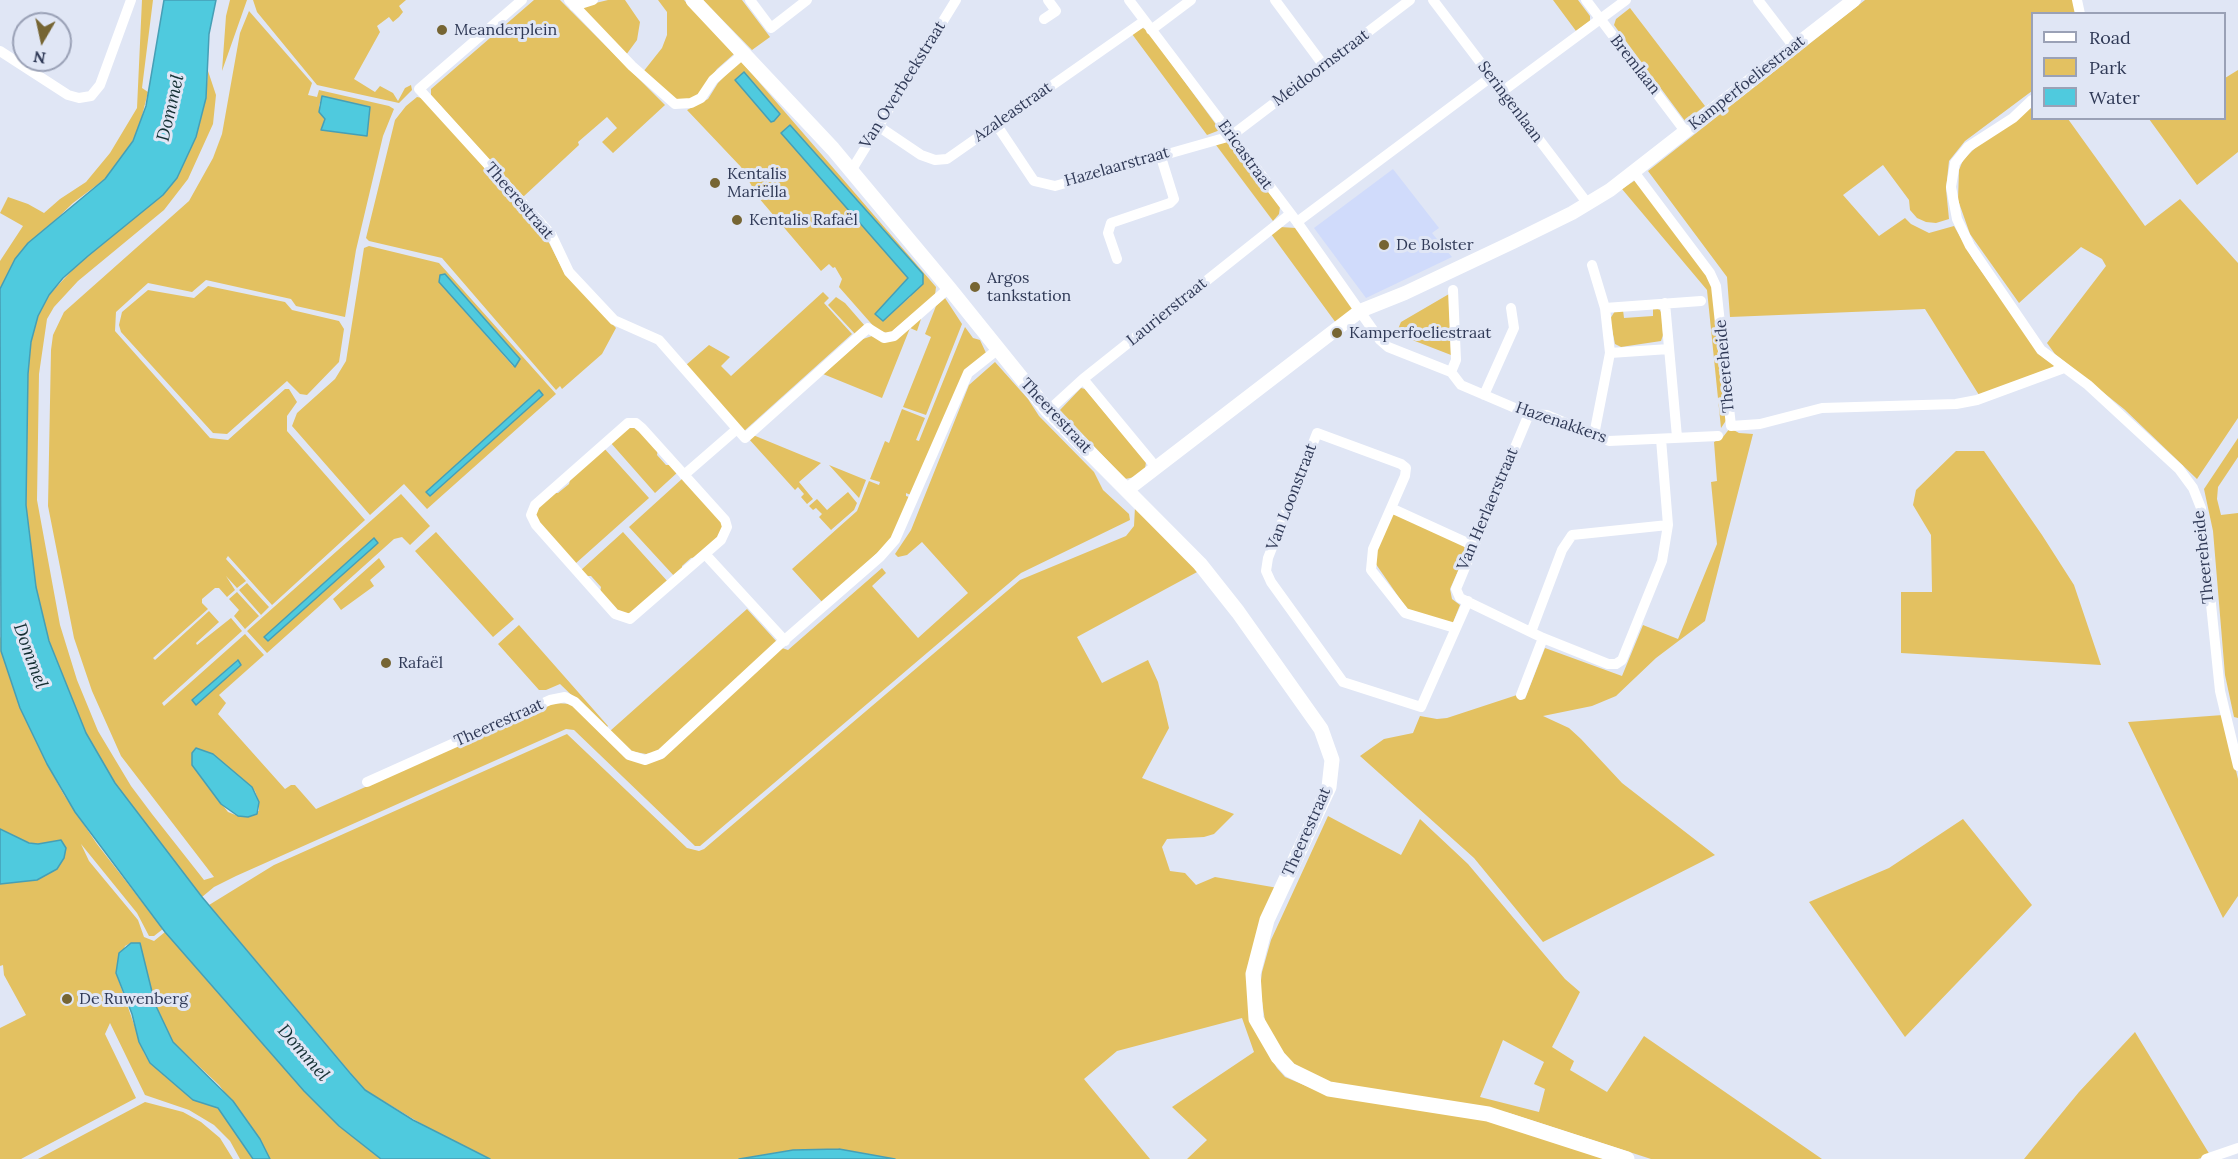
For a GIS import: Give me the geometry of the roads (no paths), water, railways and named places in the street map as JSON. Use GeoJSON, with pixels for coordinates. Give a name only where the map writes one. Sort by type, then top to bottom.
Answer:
{"type":"FeatureCollection","features":[{"type":"Feature","properties":{"kind":"main road","name":"Theerestraat"},"geometry":{"type":"LineString","coordinates":[[693,0],[851,171],[1048,411],[1200,564],[1238,612],[1321,729],[1331,753],[1329,787],[1267,920],[1255,960],[1252,988],[1256,1019],[1263,1035],[1278,1057],[1290,1070],[1329,1089],[1488,1114],[1627,1159]]}},
{"type":"Feature","properties":{"kind":"street"},"geometry":{"type":"LineString","coordinates":[[0,51],[68,95],[79,98],[91,96],[100,85],[131,0]]}},
{"type":"Feature","properties":{"kind":"street","name":"Theerestraat"},"geometry":{"type":"LineString","coordinates":[[522,0],[419,89],[551,234],[569,272],[614,320],[659,340],[745,438],[868,328],[884,338],[894,336],[949,288]]}},
{"type":"Feature","properties":{"kind":"street"},"geometry":{"type":"LineString","coordinates":[[572,3],[593,0]]}},
{"type":"Feature","properties":{"kind":"street"},"geometry":{"type":"LineString","coordinates":[[750,0],[771,28],[807,0]]}},
{"type":"Feature","properties":{"kind":"street","name":"Van Overbeekstraat"},"geometry":{"type":"LineString","coordinates":[[851,171],[956,0]]}},
{"type":"Feature","properties":{"kind":"street"},"geometry":{"type":"LineString","coordinates":[[1044,19],[1056,11],[1047,0]]}},
{"type":"Feature","properties":{"kind":"street","name":"Ericastraat"},"geometry":{"type":"LineString","coordinates":[[1129,0],[1360,311]]}},
{"type":"Feature","properties":{"kind":"street","name":"Azaleastraat"},"geometry":{"type":"LineString","coordinates":[[878,126],[921,155],[934,160],[947,159],[996,124],[1148,25],[1191,0]]}},
{"type":"Feature","properties":{"kind":"street"},"geometry":{"type":"LineString","coordinates":[[1275,0],[1324,66]]}},
{"type":"Feature","properties":{"kind":"street","name":"Meidoornstraat"},"geometry":{"type":"LineString","coordinates":[[1231,136],[1410,0]]}},
{"type":"Feature","properties":{"kind":"street","name":"Seringenlaan"},"geometry":{"type":"LineString","coordinates":[[1433,0],[1587,204]]}},
{"type":"Feature","properties":{"kind":"street","name":"Bremlaan"},"geometry":{"type":"LineString","coordinates":[[1586,0],[1685,131]]}},
{"type":"Feature","properties":{"kind":"street"},"geometry":{"type":"LineString","coordinates":[[1503,91],[1626,0]]}},
{"type":"Feature","properties":{"kind":"street"},"geometry":{"type":"LineString","coordinates":[[1758,0],[1794,47]]}},
{"type":"Feature","properties":{"kind":"street","name":"Kamperfoeliestraat"},"geometry":{"type":"LineString","coordinates":[[1127,490],[1155,466],[1360,311],[1414,289],[1587,204],[1634,172],[1854,0]]}},
{"type":"Feature","properties":{"kind":"street"},"geometry":{"type":"LineString","coordinates":[[572,3],[632,66],[675,104],[691,103],[701,98],[713,80],[743,54]]}},
{"type":"Feature","properties":{"kind":"street","name":"Laurierstraat"},"geometry":{"type":"LineString","coordinates":[[1048,411],[1083,379],[1293,219],[1491,77]]}},
{"type":"Feature","properties":{"kind":"street","name":"Theereheide"},"geometry":{"type":"LineString","coordinates":[[2031,101],[2013,118],[1968,147],[1954,163],[1951,187],[1957,219],[1970,246],[2041,350],[2096,392],[2178,469],[2193,488],[2202,517],[2220,691],[2238,766]]}},
{"type":"Feature","properties":{"kind":"street","name":"Hazelaarstraat"},"geometry":{"type":"LineString","coordinates":[[996,124],[1034,181],[1055,186],[1160,154],[1231,136]]}},
{"type":"Feature","properties":{"kind":"street"},"geometry":{"type":"LineString","coordinates":[[1117,259],[1108,233],[1111,223],[1170,203],[1174,199],[1160,154]]}},
{"type":"Feature","properties":{"kind":"street","name":"Theereheide"},"geometry":{"type":"LineString","coordinates":[[1634,172],[1710,273],[1716,285],[1731,426],[1760,424],[1822,408],[1956,404],[1977,400],[2064,368]]}},
{"type":"Feature","properties":{"kind":"street"},"geometry":{"type":"LineString","coordinates":[[1592,265],[1605,308],[1610,353],[1594,435]]}},
{"type":"Feature","properties":{"kind":"street"},"geometry":{"type":"LineString","coordinates":[[1451,372],[1456,360],[1453,290]]}},
{"type":"Feature","properties":{"kind":"street"},"geometry":{"type":"LineString","coordinates":[[1605,308],[1701,301]]}},
{"type":"Feature","properties":{"kind":"street"},"geometry":{"type":"LineString","coordinates":[[1665,303],[1677,436]]}},
{"type":"Feature","properties":{"kind":"street"},"geometry":{"type":"LineString","coordinates":[[1484,395],[1514,328],[1511,308]]}},
{"type":"Feature","properties":{"kind":"street","name":"Hazenakkers"},"geometry":{"type":"LineString","coordinates":[[1360,311],[1388,347],[1451,372],[1461,385],[1529,414],[1547,415],[1617,442],[1677,436],[1718,436]]}},
{"type":"Feature","properties":{"kind":"street"},"geometry":{"type":"LineString","coordinates":[[1610,353],[1669,349]]}},
{"type":"Feature","properties":{"kind":"street","name":"Theerestraat"},"geometry":{"type":"LineString","coordinates":[[367,782],[550,700],[565,697],[575,702],[629,755],[639,759],[651,759],[661,754],[896,540],[968,373],[997,350]]}},
{"type":"Feature","properties":{"kind":"street"},"geometry":{"type":"LineString","coordinates":[[1083,379],[1155,466]]}},
{"type":"Feature","properties":{"kind":"street","name":"Van Herlaerstraat"},"geometry":{"type":"LineString","coordinates":[[1468,601],[1460,598],[1456,589],[1472,545],[1529,414]]}},
{"type":"Feature","properties":{"kind":"street"},"geometry":{"type":"LineString","coordinates":[[628,423],[636,423],[642,428],[684,475],[725,520],[727,527],[721,540],[630,619],[622,618],[532,519],[535,505],[628,423]]}},
{"type":"Feature","properties":{"kind":"street"},"geometry":{"type":"LineString","coordinates":[[684,475],[737,429]]}},
{"type":"Feature","properties":{"kind":"street","name":"Van Loonstraat"},"geometry":{"type":"LineString","coordinates":[[1391,508],[1405,476],[1406,468],[1317,433],[1268,558],[1266,571],[1270,582],[1343,682],[1422,707],[1455,628]]}},
{"type":"Feature","properties":{"kind":"street"},"geometry":{"type":"LineString","coordinates":[[1472,545],[1391,508],[1372,549],[1371,570],[1405,613],[1455,628],[1468,601],[1543,638],[1608,664],[1616,664],[1622,660],[1662,561],[1668,525],[1661,439]]}},
{"type":"Feature","properties":{"kind":"street"},"geometry":{"type":"LineString","coordinates":[[1531,632],[1562,550],[1572,535],[1668,525]]}},
{"type":"Feature","properties":{"kind":"street"},"geometry":{"type":"LineString","coordinates":[[705,554],[785,641]]}},
{"type":"Feature","properties":{"kind":"street"},"geometry":{"type":"LineString","coordinates":[[1521,695],[1543,638]]}},
{"type":"Feature","properties":{"kind":"street"},"geometry":{"type":"LineString","coordinates":[[2206,1159],[2238,1148]]}},
{"type":"Feature","properties":{"kind":"water","name":"Dommel"},"geometry":{"type":"Polygon","coordinates":[[[164,0],[216,0],[209,34],[206,98],[196,137],[177,178],[163,195],[88,256],[63,278],[49,295],[38,316],[31,342],[28,374],[26,505],[36,587],[49,641],[86,733],[115,783],[202,897],[350,1073],[365,1090],[413,1120],[490,1159],[381,1159],[339,1126],[304,1091],[165,932],[75,812],[47,764],[20,708],[1,651],[0,289],[15,259],[28,243],[105,179],[133,141],[146,106],[164,0]]]}},
{"type":"Feature","properties":{"kind":"water"},"geometry":{"type":"Polygon","coordinates":[[[744,72],[780,114],[774,121],[771,122],[735,80],[744,72]]]}},
{"type":"Feature","properties":{"kind":"water"},"geometry":{"type":"Polygon","coordinates":[[[322,96],[370,107],[367,136],[321,130],[325,119],[319,112],[322,96]]]}},
{"type":"Feature","properties":{"kind":"water"},"geometry":{"type":"Polygon","coordinates":[[[790,125],[923,274],[923,284],[883,321],[875,314],[908,278],[781,133],[790,125]]]}},
{"type":"Feature","properties":{"kind":"water"},"geometry":{"type":"Polygon","coordinates":[[[445,274],[520,359],[515,367],[439,282],[440,275],[445,274]]]}},
{"type":"Feature","properties":{"kind":"water"},"geometry":{"type":"Polygon","coordinates":[[[539,390],[543,395],[430,496],[426,492],[539,390]]]}},
{"type":"Feature","properties":{"kind":"water"},"geometry":{"type":"Polygon","coordinates":[[[374,538],[378,543],[268,641],[264,637],[374,538]]]}},
{"type":"Feature","properties":{"kind":"water"},"geometry":{"type":"Polygon","coordinates":[[[238,660],[241,665],[196,705],[192,700],[238,660]]]}},
{"type":"Feature","properties":{"kind":"water"},"geometry":{"type":"Polygon","coordinates":[[[196,748],[213,754],[252,787],[259,802],[257,814],[248,817],[238,816],[221,804],[192,765],[192,753],[196,748]]]}},
{"type":"Feature","properties":{"kind":"water"},"geometry":{"type":"Polygon","coordinates":[[[0,829],[29,843],[38,844],[61,840],[66,848],[64,858],[57,869],[37,880],[0,884],[0,829]]]}},
{"type":"Feature","properties":{"kind":"water"},"geometry":{"type":"Polygon","coordinates":[[[131,943],[140,943],[155,1004],[173,1042],[233,1101],[260,1139],[270,1159],[253,1159],[218,1108],[193,1100],[150,1063],[139,1042],[132,1014],[116,973],[119,953],[131,943]]]}},
{"type":"Feature","properties":{"kind":"water"},"geometry":{"type":"Polygon","coordinates":[[[839,1149],[895,1159],[739,1159],[793,1150],[839,1149]]]}},
{"type":"Feature","properties":{"kind":"place","name":"Meanderplein"},"geometry":{"type":"Point","coordinates":[442,30]}},
{"type":"Feature","properties":{"kind":"place","name":"Kentalis Mariëlla"},"geometry":{"type":"Point","coordinates":[715,183]}},
{"type":"Feature","properties":{"kind":"place","name":"Kentalis Rafaël"},"geometry":{"type":"Point","coordinates":[737,220]}},
{"type":"Feature","properties":{"kind":"place","name":"De Bolster"},"geometry":{"type":"Point","coordinates":[1384,245]}},
{"type":"Feature","properties":{"kind":"place","name":"Argos tankstation"},"geometry":{"type":"Point","coordinates":[975,287]}},
{"type":"Feature","properties":{"kind":"place","name":"Kamperfoeliestraat"},"geometry":{"type":"Point","coordinates":[1337,333]}},
{"type":"Feature","properties":{"kind":"place","name":"Rafaël"},"geometry":{"type":"Point","coordinates":[386,663]}},
{"type":"Feature","properties":{"kind":"place","name":"De Ruwenberg"},"geometry":{"type":"Point","coordinates":[67,999]}}]}
